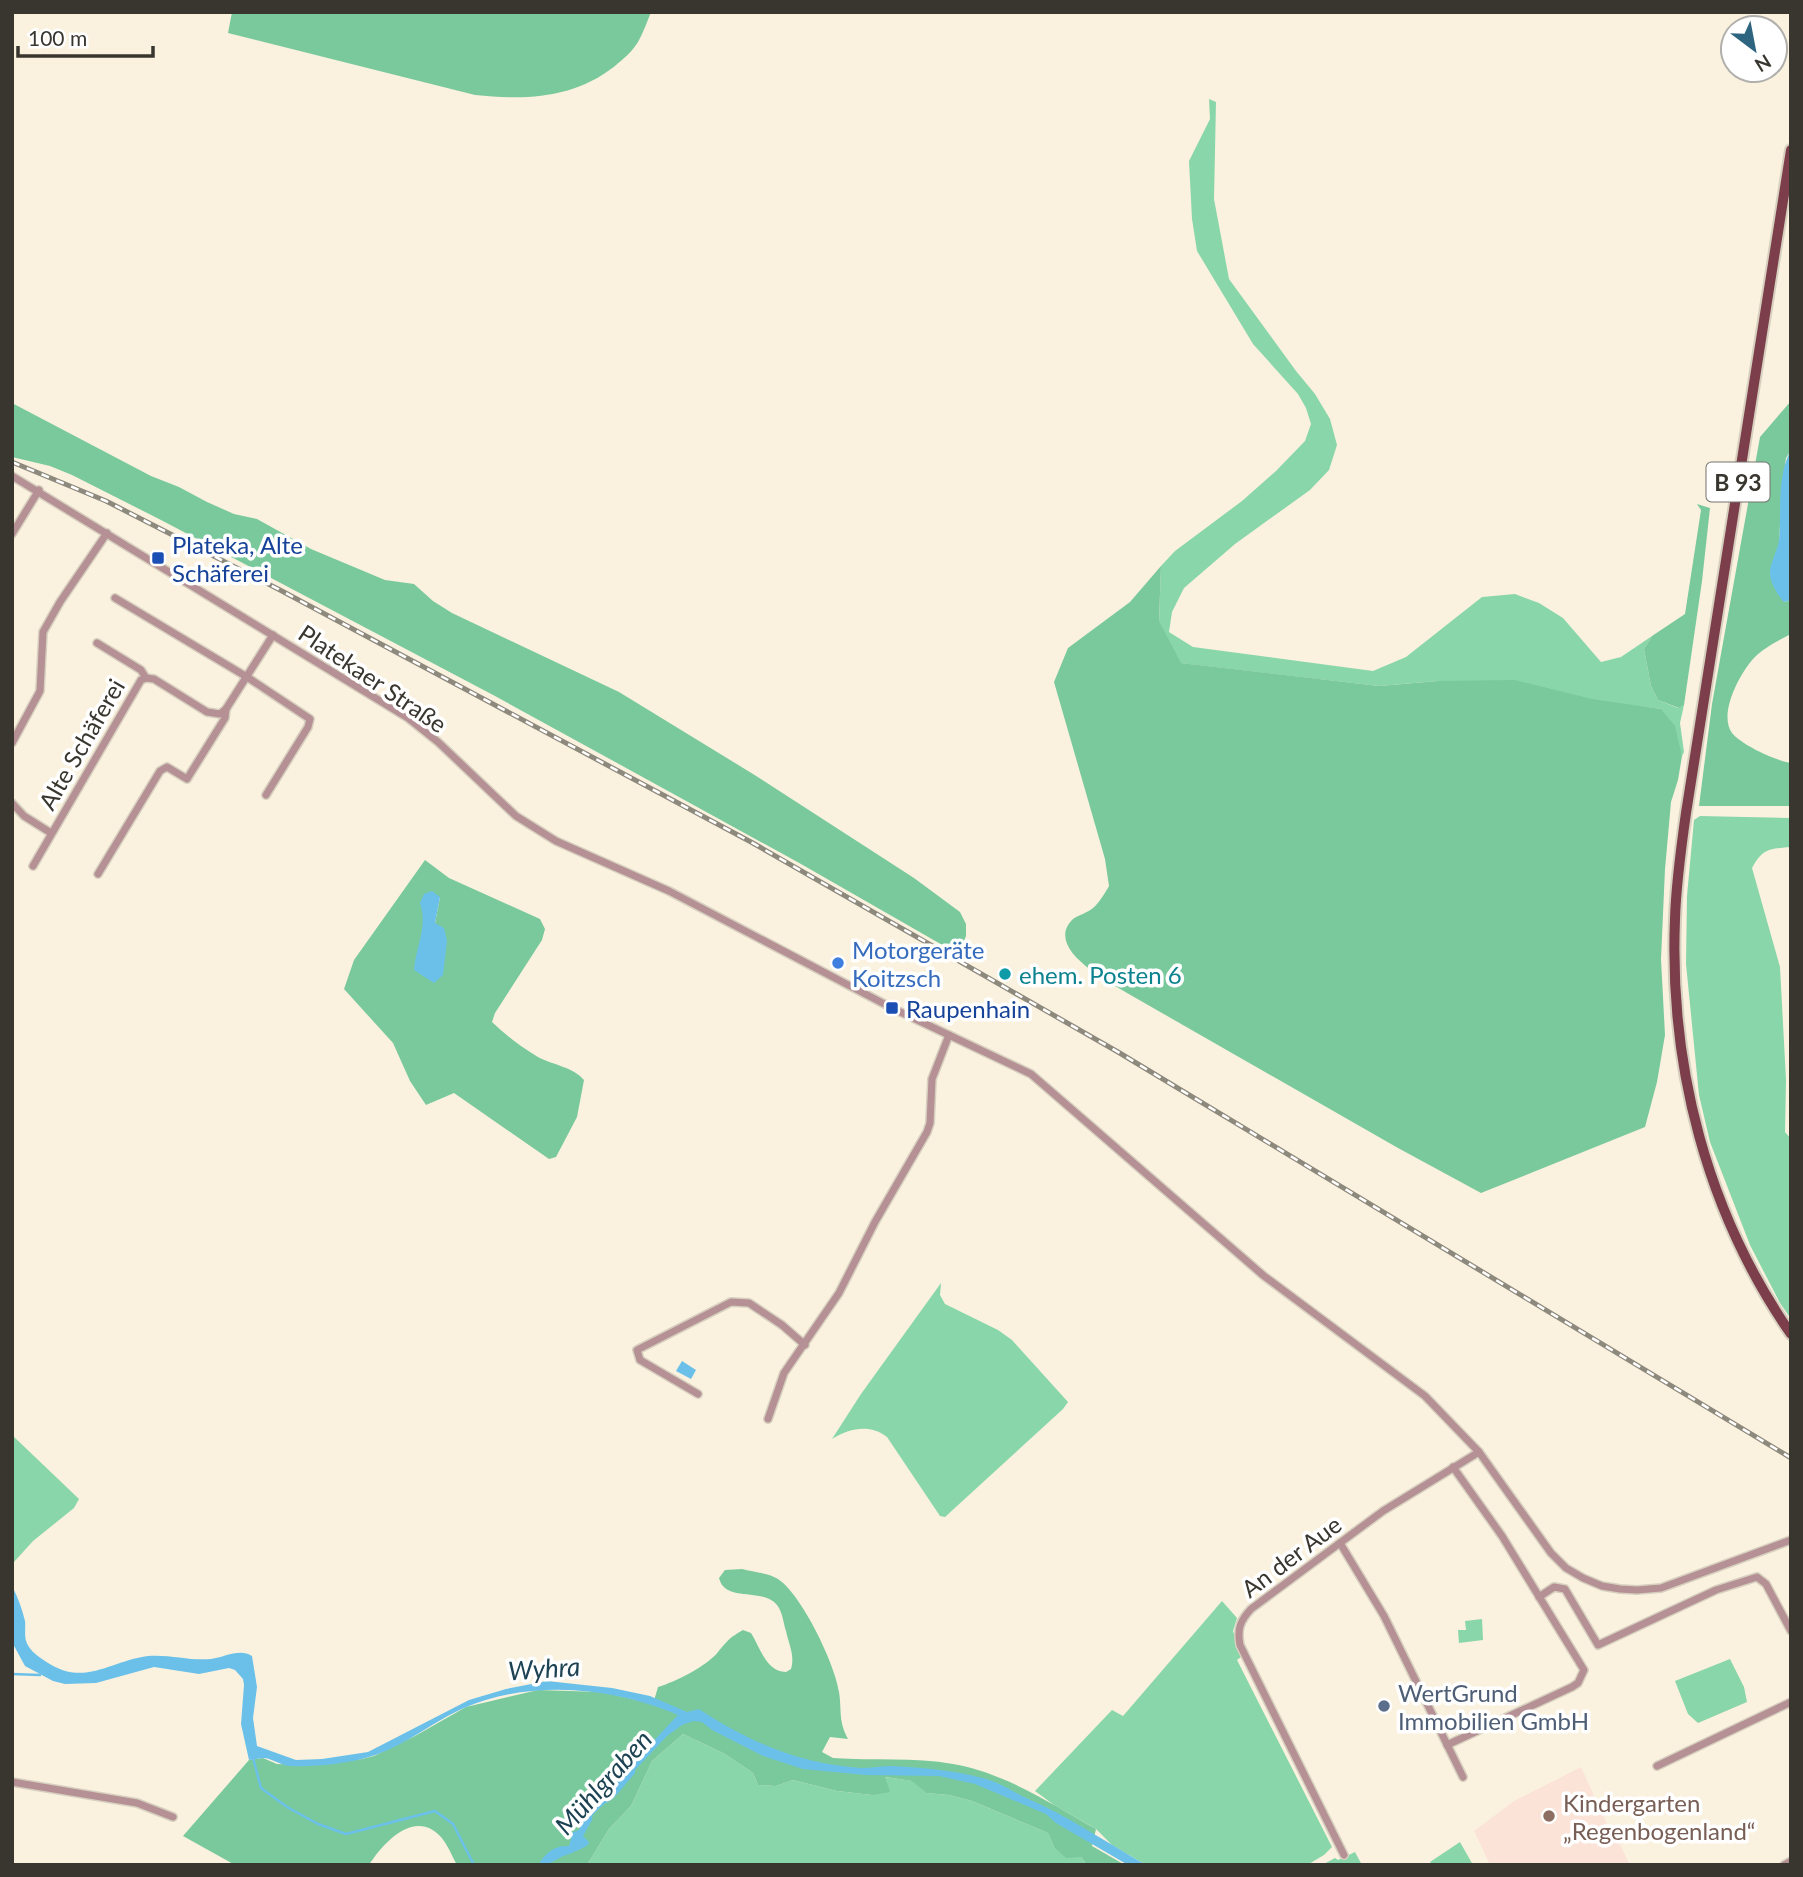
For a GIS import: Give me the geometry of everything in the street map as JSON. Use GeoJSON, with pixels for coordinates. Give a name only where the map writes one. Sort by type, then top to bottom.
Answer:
{"type":"FeatureCollection","features":[{"type":"Feature","properties":{"kind":"main road","name":"B 93"},"geometry":{"type":"LineString","coordinates":[[1791,150],[1686,813],[1675,917],[1674,965],[1676,1013],[1685,1074],[1705,1160],[1747,1259],[1774,1310],[1791,1334]]}},
{"type":"Feature","properties":{"kind":"street","name":"Platekaer Straße"},"geometry":{"type":"LineString","coordinates":[[12,476],[408,718],[438,742],[508,808],[539,831],[575,851],[669,891],[949,1035]]}},
{"type":"Feature","properties":{"kind":"street"},"geometry":{"type":"LineString","coordinates":[[12,534],[38,490]]}},
{"type":"Feature","properties":{"kind":"street"},"geometry":{"type":"LineString","coordinates":[[12,743],[40,691],[43,632],[107,533]]}},
{"type":"Feature","properties":{"kind":"street"},"geometry":{"type":"LineString","coordinates":[[115,598],[247,677],[310,719],[308,727],[266,795]]}},
{"type":"Feature","properties":{"kind":"street"},"geometry":{"type":"LineString","coordinates":[[98,874],[160,771],[167,767],[187,779],[272,635]]}},
{"type":"Feature","properties":{"kind":"street","name":"Alte Schäferei"},"geometry":{"type":"LineString","coordinates":[[97,643],[141,670],[146,678],[161,683],[207,712],[220,714],[226,709]]}},
{"type":"Feature","properties":{"kind":"street","name":"Alte Schäferei"},"geometry":{"type":"LineString","coordinates":[[33,866],[136,685],[146,678]]}},
{"type":"Feature","properties":{"kind":"street","name":"Alte Schäferei"},"geometry":{"type":"LineString","coordinates":[[12,803],[24,816],[51,833]]}},
{"type":"Feature","properties":{"kind":"street"},"geometry":{"type":"LineString","coordinates":[[768,1419],[784,1373],[839,1293],[875,1222],[927,1132],[930,1123],[932,1079],[949,1035],[1031,1074],[1264,1276],[1409,1382],[1479,1452],[1551,1553],[1566,1568],[1602,1586],[1637,1590],[1661,1588],[1791,1540]]}},
{"type":"Feature","properties":{"kind":"street"},"geometry":{"type":"LineString","coordinates":[[698,1394],[640,1360],[637,1350],[731,1302],[749,1303],[782,1325],[805,1345]]}},
{"type":"Feature","properties":{"kind":"street","name":"An der Aue"},"geometry":{"type":"LineString","coordinates":[[1344,1855],[1240,1645],[1237,1632],[1242,1619],[1251,1609],[1383,1511],[1479,1452]]}},
{"type":"Feature","properties":{"kind":"street"},"geometry":{"type":"LineString","coordinates":[[1447,1745],[1578,1683],[1584,1670],[1502,1536],[1453,1466]]}},
{"type":"Feature","properties":{"kind":"street"},"geometry":{"type":"LineString","coordinates":[[1340,1543],[1384,1616],[1463,1777]]}},
{"type":"Feature","properties":{"kind":"street"},"geometry":{"type":"LineString","coordinates":[[1539,1597],[1554,1587],[1565,1589],[1598,1645],[1678,1607],[1753,1578],[1762,1579],[1791,1631]]}},
{"type":"Feature","properties":{"kind":"street"},"geometry":{"type":"LineString","coordinates":[[1657,1766],[1791,1702]]}},
{"type":"Feature","properties":{"kind":"street"},"geometry":{"type":"LineString","coordinates":[[12,1782],[137,1803],[173,1817]]}},
{"type":"Feature","properties":{"kind":"street"},"geometry":{"type":"LineString","coordinates":[[1784,1865],[1791,1861]]}},
{"type":"Feature","properties":{"kind":"shaded area","name":"Kindergarten „Regenbogenland“"},"geometry":{"type":"Polygon","coordinates":[[[1581,1767],[1612,1835],[1615,1834],[1629,1863],[1490,1865],[1474,1831],[1514,1801],[1581,1767]]]}},
{"type":"Feature","properties":{"kind":"green space"},"geometry":{"type":"Polygon","coordinates":[[[232,12],[651,12],[633,49],[599,77],[566,91],[512,97],[475,95],[228,33],[232,12]]]}},
{"type":"Feature","properties":{"kind":"green space"},"geometry":{"type":"Polygon","coordinates":[[[1209,99],[1216,102],[1214,199],[1229,279],[1315,394],[1330,419],[1337,445],[1329,470],[1310,490],[1235,544],[1184,588],[1172,612],[1169,632],[1193,647],[1373,671],[1406,657],[1482,597],[1515,594],[1539,603],[1563,618],[1601,662],[1621,657],[1652,636],[1644,649],[1651,686],[1658,700],[1678,708],[1684,705],[1680,723],[1684,752],[1682,756],[1661,709],[1438,681],[1379,686],[1180,663],[1159,622],[1161,566],[1175,551],[1242,501],[1276,471],[1305,441],[1311,424],[1298,394],[1253,344],[1197,251],[1192,219],[1189,161],[1210,119],[1209,99]]]}},
{"type":"Feature","properties":{"kind":"green space"},"geometry":{"type":"Polygon","coordinates":[[[1791,401],[1791,450],[1786,458],[1782,486],[1779,544],[1770,574],[1784,602],[1791,600],[1791,634],[1771,644],[1748,665],[1732,694],[1728,725],[1732,733],[1744,743],[1791,763],[1791,806],[1699,806],[1712,704],[1760,437],[1791,401]]]}},
{"type":"Feature","properties":{"kind":"green space"},"geometry":{"type":"Polygon","coordinates":[[[12,403],[151,476],[234,514],[257,519],[311,549],[385,580],[414,584],[452,613],[619,692],[753,774],[914,878],[960,912],[966,924],[963,943],[954,948],[944,946],[495,696],[161,520],[72,475],[50,466],[12,457],[12,403]]]}},
{"type":"Feature","properties":{"kind":"green space"},"geometry":{"type":"Polygon","coordinates":[[[1697,504],[1710,508],[1684,705],[1679,708],[1658,700],[1651,686],[1644,649],[1652,636],[1685,614],[1701,510],[1697,504]]]}},
{"type":"Feature","properties":{"kind":"green space"},"geometry":{"type":"Polygon","coordinates":[[[1161,566],[1159,621],[1181,663],[1379,686],[1438,681],[1515,680],[1592,699],[1661,709],[1675,726],[1682,756],[1671,802],[1665,869],[1661,959],[1665,1035],[1657,1082],[1645,1127],[1481,1193],[1127,993],[1094,972],[1072,952],[1066,941],[1066,930],[1073,919],[1095,906],[1109,886],[1105,859],[1054,682],[1068,648],[1130,602],[1161,566]]]}},
{"type":"Feature","properties":{"kind":"green space"},"geometry":{"type":"Polygon","coordinates":[[[1700,816],[1791,818],[1791,847],[1763,853],[1752,868],[1780,967],[1786,1080],[1785,1132],[1791,1139],[1791,1319],[1750,1245],[1710,1142],[1699,1095],[1686,964],[1687,896],[1694,820],[1700,816]]]}},
{"type":"Feature","properties":{"kind":"green space"},"geometry":{"type":"Polygon","coordinates":[[[425,860],[449,878],[540,919],[545,929],[542,940],[495,1013],[492,1022],[532,1053],[574,1072],[584,1080],[577,1117],[556,1157],[549,1159],[454,1093],[426,1105],[410,1081],[393,1043],[344,989],[354,960],[425,860]],[[440,897],[424,915],[414,970],[435,923],[440,897]]]}},
{"type":"Feature","properties":{"kind":"green space"},"geometry":{"type":"Polygon","coordinates":[[[941,1283],[940,1295],[945,1304],[998,1330],[1012,1340],[1068,1402],[945,1517],[940,1516],[887,1437],[874,1430],[860,1429],[832,1439],[941,1283]]]}},
{"type":"Feature","properties":{"kind":"green space"},"geometry":{"type":"Polygon","coordinates":[[[12,1435],[79,1499],[74,1508],[33,1541],[14,1562],[12,1435]]]}},
{"type":"Feature","properties":{"kind":"green space"},"geometry":{"type":"Polygon","coordinates":[[[742,1569],[774,1577],[787,1587],[807,1614],[824,1648],[836,1680],[842,1721],[848,1739],[830,1737],[822,1752],[833,1758],[938,1762],[991,1774],[1027,1790],[1096,1829],[1092,1846],[1125,1865],[1087,1865],[1081,1857],[1066,1858],[1054,1847],[1048,1833],[972,1801],[926,1793],[912,1781],[885,1777],[890,1792],[872,1795],[837,1791],[793,1780],[776,1786],[758,1785],[753,1773],[725,1754],[683,1734],[652,1761],[631,1806],[609,1829],[587,1865],[457,1865],[440,1836],[420,1826],[400,1832],[382,1847],[369,1865],[235,1865],[183,1836],[249,1760],[263,1758],[277,1764],[313,1765],[362,1759],[415,1736],[466,1707],[538,1690],[602,1692],[653,1704],[658,1687],[699,1668],[743,1630],[751,1633],[773,1668],[786,1672],[791,1669],[792,1655],[782,1614],[777,1605],[762,1597],[728,1590],[719,1578],[725,1570],[742,1569]]]}},
{"type":"Feature","properties":{"kind":"green space"},"geometry":{"type":"Polygon","coordinates":[[[1222,1601],[1237,1618],[1233,1631],[1241,1657],[1237,1660],[1332,1847],[1307,1865],[1146,1865],[1112,1845],[1096,1829],[1035,1791],[1112,1710],[1123,1716],[1222,1601]]]}},
{"type":"Feature","properties":{"kind":"green space"},"geometry":{"type":"Polygon","coordinates":[[[1482,1619],[1483,1640],[1459,1643],[1458,1630],[1466,1630],[1465,1621],[1482,1619]]]}},
{"type":"Feature","properties":{"kind":"green space"},"geometry":{"type":"Polygon","coordinates":[[[1730,1659],[1744,1687],[1747,1702],[1698,1723],[1688,1714],[1675,1681],[1730,1659]]]}},
{"type":"Feature","properties":{"kind":"green space"},"geometry":{"type":"Polygon","coordinates":[[[683,1734],[725,1754],[753,1773],[758,1785],[776,1786],[793,1780],[837,1791],[872,1795],[884,1777],[913,1781],[926,1793],[972,1801],[1048,1833],[1054,1847],[1081,1857],[1087,1865],[587,1865],[609,1829],[631,1806],[652,1761],[683,1734]]]}},
{"type":"Feature","properties":{"kind":"green space"},"geometry":{"type":"Polygon","coordinates":[[[1460,1842],[1473,1865],[1432,1865],[1430,1862],[1460,1842]]]}},
{"type":"Feature","properties":{"kind":"green space"},"geometry":{"type":"Polygon","coordinates":[[[1355,1852],[1362,1865],[1322,1865],[1335,1858],[1338,1860],[1355,1852]]]}},
{"type":"Feature","properties":{"kind":"water"},"geometry":{"type":"Polygon","coordinates":[[[1791,450],[1791,600],[1784,602],[1775,589],[1770,573],[1779,541],[1783,472],[1791,450]]]}},
{"type":"Feature","properties":{"kind":"water"},"geometry":{"type":"Polygon","coordinates":[[[432,891],[440,897],[435,923],[444,928],[447,941],[443,975],[434,983],[414,970],[423,920],[420,903],[424,894],[432,891]]]}},
{"type":"Feature","properties":{"kind":"water"},"geometry":{"type":"Polygon","coordinates":[[[682,1361],[696,1370],[691,1379],[676,1371],[682,1361]]]}},
{"type":"Feature","properties":{"kind":"water"},"geometry":{"type":"Polygon","coordinates":[[[12,1586],[24,1617],[27,1644],[38,1656],[59,1669],[84,1673],[148,1656],[211,1659],[237,1653],[252,1656],[257,1687],[253,1718],[257,1746],[296,1760],[368,1752],[469,1700],[506,1689],[547,1681],[612,1688],[650,1696],[687,1712],[699,1709],[756,1741],[817,1762],[861,1768],[893,1766],[927,1769],[988,1779],[1057,1813],[1146,1865],[1128,1865],[1056,1823],[1046,1814],[975,1784],[939,1776],[866,1775],[803,1769],[763,1756],[712,1730],[702,1722],[693,1721],[667,1736],[635,1770],[614,1798],[593,1811],[592,1820],[583,1836],[589,1842],[588,1845],[550,1863],[538,1865],[551,1851],[569,1846],[573,1832],[579,1830],[585,1809],[597,1794],[604,1798],[617,1768],[632,1764],[678,1715],[627,1698],[572,1690],[544,1690],[490,1699],[464,1708],[382,1753],[360,1759],[300,1766],[264,1758],[249,1760],[241,1724],[244,1685],[243,1679],[235,1670],[229,1668],[199,1674],[154,1667],[96,1683],[65,1684],[53,1681],[25,1666],[13,1644],[12,1586]]]}},
{"type":"Feature","properties":{"kind":"waterway","name":"Mühlgraben"},"geometry":{"type":"LineString","coordinates":[[12,1674],[40,1675]]}},
{"type":"Feature","properties":{"kind":"waterway","name":"Mühlgraben"},"geometry":{"type":"LineString","coordinates":[[253,1758],[261,1788],[287,1807],[318,1824],[346,1834],[435,1811],[453,1824],[474,1865]]}},
{"type":"Feature","properties":{"kind":"waterway","name":"Mühlgraben"},"geometry":{"type":"LineString","coordinates":[[592,1814],[602,1804]]}},
{"type":"Feature","properties":{"kind":"railway"},"geometry":{"type":"LineString","coordinates":[[12,462],[106,501],[280,590],[751,842],[1118,1052],[1791,1458]]}},
{"type":"Feature","properties":{"kind":"place","name":"Plateka, Alte Schäferei"},"geometry":{"type":"Point","coordinates":[158,558]}},
{"type":"Feature","properties":{"kind":"place","name":"Motorgeräte Koitzsch"},"geometry":{"type":"Point","coordinates":[838,963]}},
{"type":"Feature","properties":{"kind":"place","name":"ehem. Posten 6"},"geometry":{"type":"Point","coordinates":[1005,974]}},
{"type":"Feature","properties":{"kind":"place","name":"Raupenhain"},"geometry":{"type":"Point","coordinates":[892,1008]}},
{"type":"Feature","properties":{"kind":"place","name":"WertGrund Immobilien GmbH"},"geometry":{"type":"Point","coordinates":[1384,1706]}},
{"type":"Feature","properties":{"kind":"place","name":"Kindergarten „Regenbogenland“"},"geometry":{"type":"Point","coordinates":[1549,1816]}},
{"type":"Feature","properties":{"kind":"water label","name":"Wyhra"},"geometry":{"type":"Point","coordinates":[544,1668]}}]}
